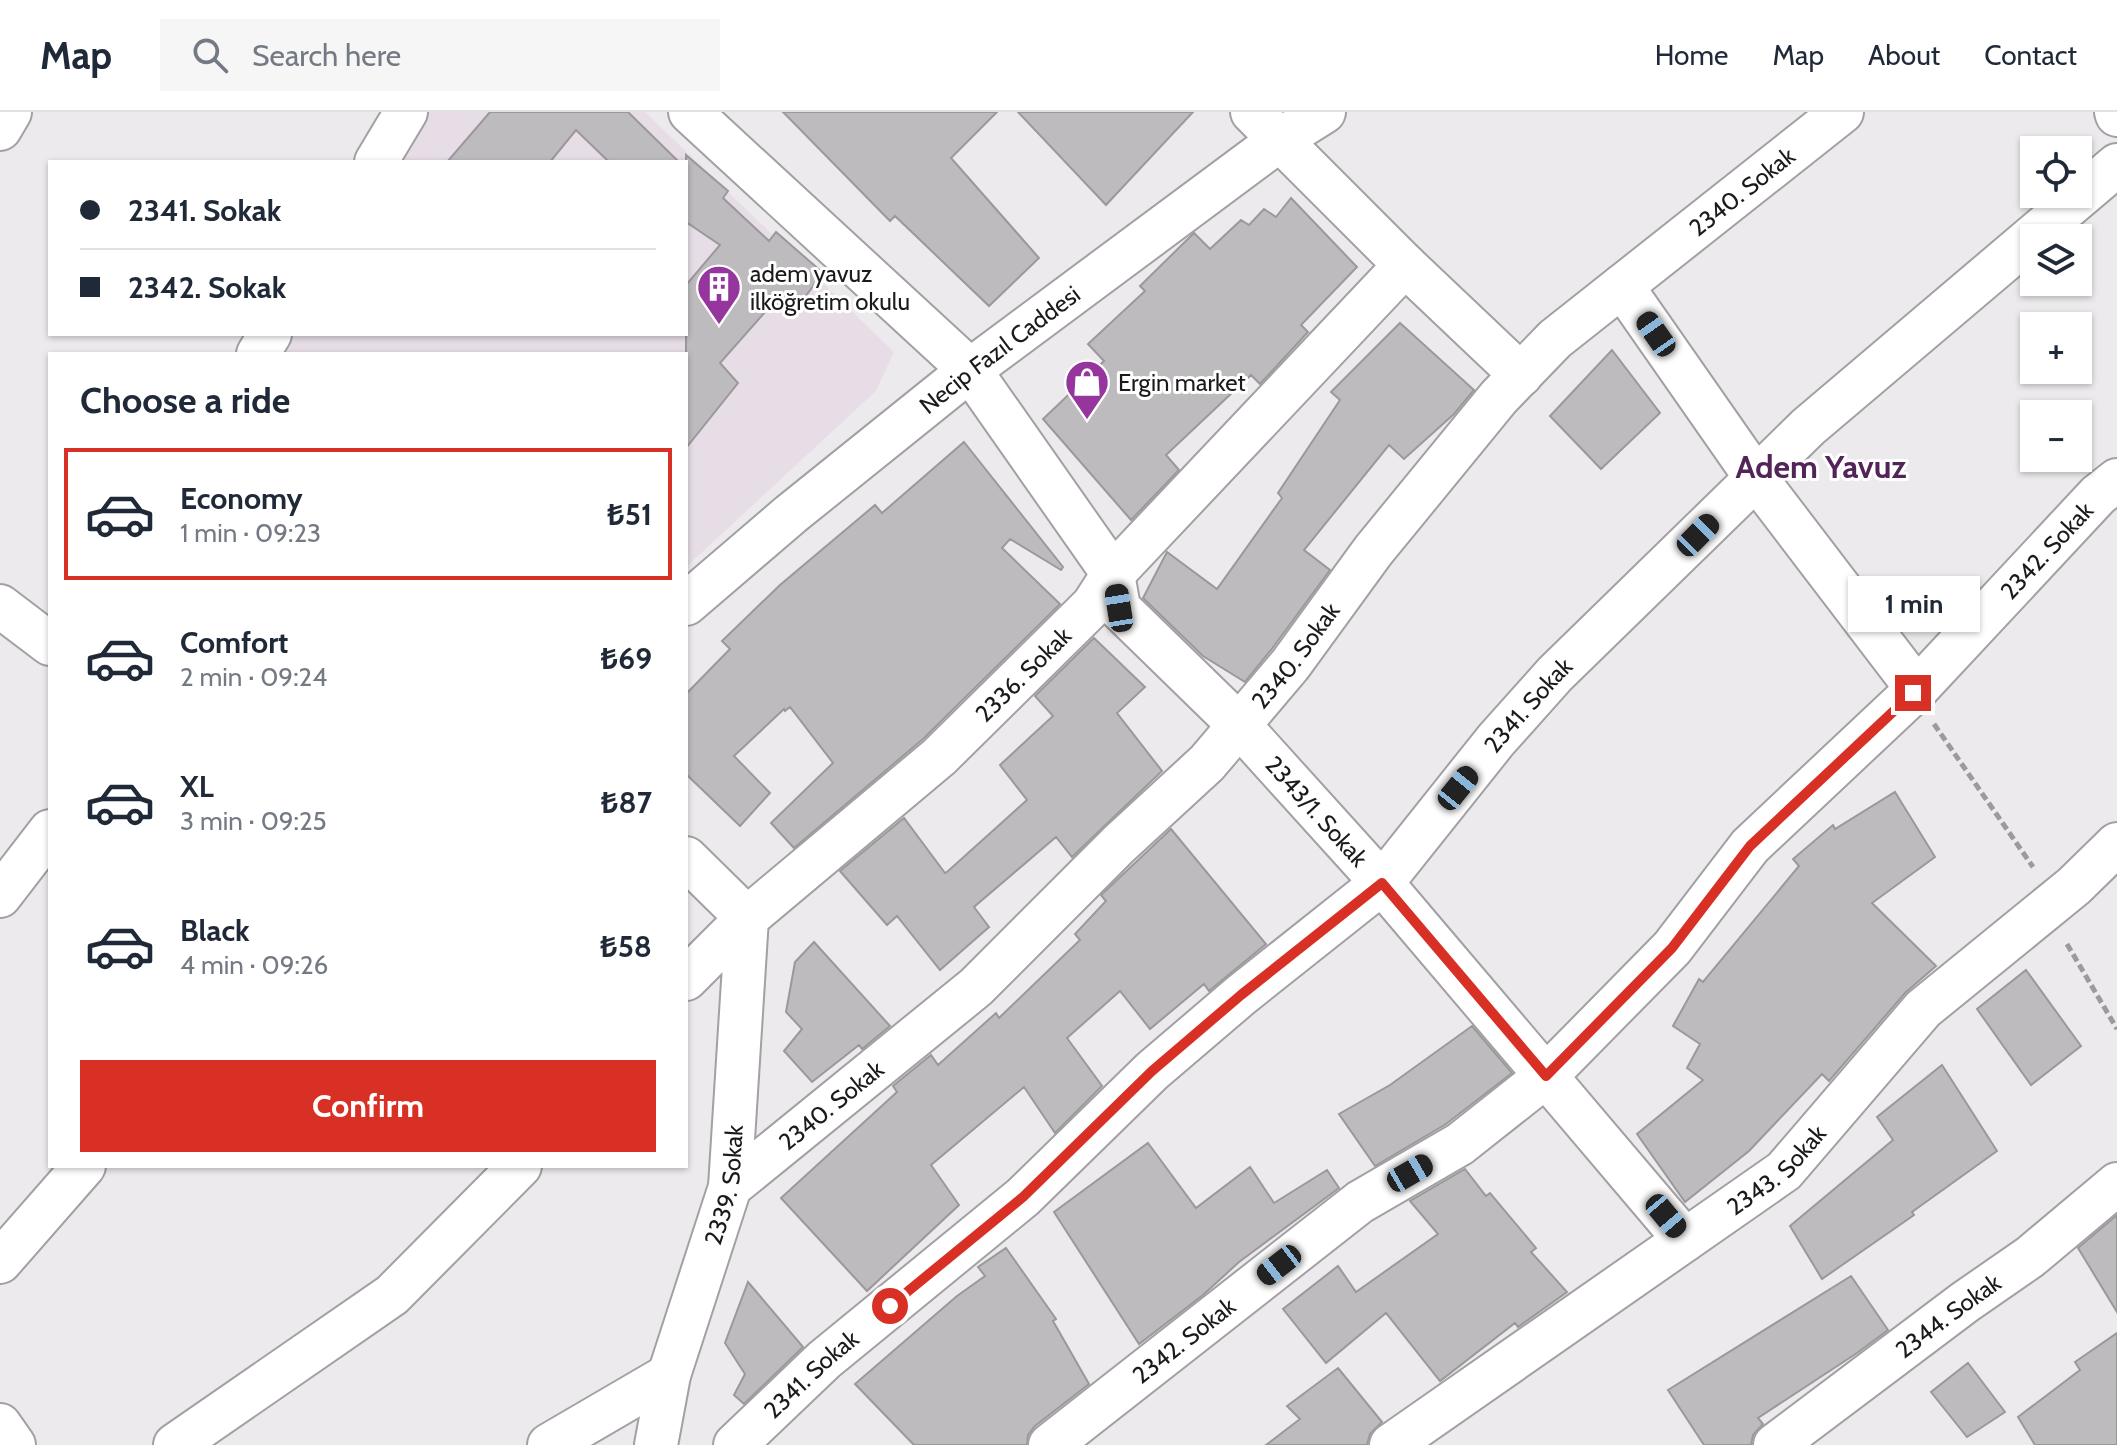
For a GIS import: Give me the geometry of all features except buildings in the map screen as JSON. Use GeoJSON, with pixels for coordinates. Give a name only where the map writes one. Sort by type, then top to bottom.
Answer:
{"type":"FeatureCollection","features":[{"type":"Feature","properties":{"kind":"street"},"geometry":{"type":"LineString","coordinates":[[0,129],[10,112]]}},
{"type":"Feature","properties":{"kind":"street"},"geometry":{"type":"LineString","coordinates":[[377,160],[406,112]]}},
{"type":"Feature","properties":{"kind":"street","name":"2343/1. Sokak"},"geometry":{"type":"LineString","coordinates":[[690,112],[970,370],[1113,574],[1119,608],[1240,726],[1382,883],[1685,1240]]}},
{"type":"Feature","properties":{"kind":"street","name":"Necip Fazıl Caddesi"},"geometry":{"type":"LineString","coordinates":[[688,602],[791,514],[1266,125],[1324,112]]}},
{"type":"Feature","properties":{"kind":"street","name":"2340. Sokak"},"geometry":{"type":"LineString","coordinates":[[730,1187],[976,987],[1119,844],[1207,763],[1290,665],[1373,551],[1555,339],[1842,112]]}},
{"type":"Feature","properties":{"kind":"street"},"geometry":{"type":"LineString","coordinates":[[1266,125],[1405,265],[1521,375]]}},
{"type":"Feature","properties":{"kind":"street","name":"2341. Sokak"},"geometry":{"type":"LineString","coordinates":[[735,1445],[824,1360],[1023,1197],[1163,1061],[1382,883],[1496,740],[1555,674],[1808,427],[2117,165]]}},
{"type":"Feature","properties":{"kind":"street","name":"2336. Sokak"},"geometry":{"type":"LineString","coordinates":[[747,918],[939,757],[1093,605],[1113,574],[1405,265]]}},
{"type":"Feature","properties":{"kind":"street"},"geometry":{"type":"LineString","coordinates":[[1622,286],[1756,478],[1915,691]]}},
{"type":"Feature","properties":{"kind":"street","name":"2342. Sokak"},"geometry":{"type":"LineString","coordinates":[[1050,1445],[1360,1202],[1460,1144],[1546,1076],[1672,948],[1750,846],[1915,691],[2098,495],[2117,480]]}},
{"type":"Feature","properties":{"kind":"street"},"geometry":{"type":"LineString","coordinates":[[0,606],[48,642]]}},
{"type":"Feature","properties":{"kind":"street"},"geometry":{"type":"LineString","coordinates":[[0,896],[48,834]]}},
{"type":"Feature","properties":{"kind":"street","name":"2343. Sokak"},"geometry":{"type":"LineString","coordinates":[[1391,1445],[1784,1171],[1923,1009],[2051,905],[2117,844]]}},
{"type":"Feature","properties":{"kind":"street"},"geometry":{"type":"LineString","coordinates":[[688,860],[747,918],[688,977]]}},
{"type":"Feature","properties":{"kind":"street","name":"2339. Sokak"},"geometry":{"type":"LineString","coordinates":[[656,1445],[669,1375],[730,1187],[747,918]]}},
{"type":"Feature","properties":{"kind":"street"},"geometry":{"type":"LineString","coordinates":[[0,1262],[82,1168]]}},
{"type":"Feature","properties":{"kind":"street"},"geometry":{"type":"LineString","coordinates":[[175,1445],[392,1295],[518,1168]]}},
{"type":"Feature","properties":{"kind":"street","name":"2344. Sokak"},"geometry":{"type":"LineString","coordinates":[[1775,1445],[2030,1257],[2117,1184]]}},
{"type":"Feature","properties":{"kind":"street"},"geometry":{"type":"LineString","coordinates":[[549,1445],[669,1375]]}},
{"type":"Feature","properties":{"kind":"street"},"geometry":{"type":"LineString","coordinates":[[0,1425],[14,1445]]}},
{"type":"Feature","properties":{"kind":"path"},"geometry":{"type":"LineString","coordinates":[[1915,691],[2051,905],[2117,1029]]}},
{"type":"Feature","properties":{"kind":"shaded area"},"geometry":{"type":"Polygon","coordinates":[[[418,112],[645,112],[894,352],[876,391],[688,565],[688,352],[277,352],[287,336],[688,336],[688,160],[390,160],[418,112]]]}},
{"type":"Feature","properties":{"kind":"place","name":"adem yavuz ilköğretim okulu"},"geometry":{"type":"Point","coordinates":[719,326]}},
{"type":"Feature","properties":{"kind":"place","name":"Ergin market"},"geometry":{"type":"Point","coordinates":[1087,421]}},
{"type":"Feature","properties":{"kind":"district","name":"Adem Yavuz"},"geometry":{"type":"Point","coordinates":[1821,466]}},
{"type":"Feature","properties":{"kind":"route"},"geometry":{"type":"LineString","coordinates":[[890,1306],[1023,1197],[1152,1071],[1241,995],[1382,883],[1546,1076],[1672,948],[1750,846],[1913,693]]}}]}
